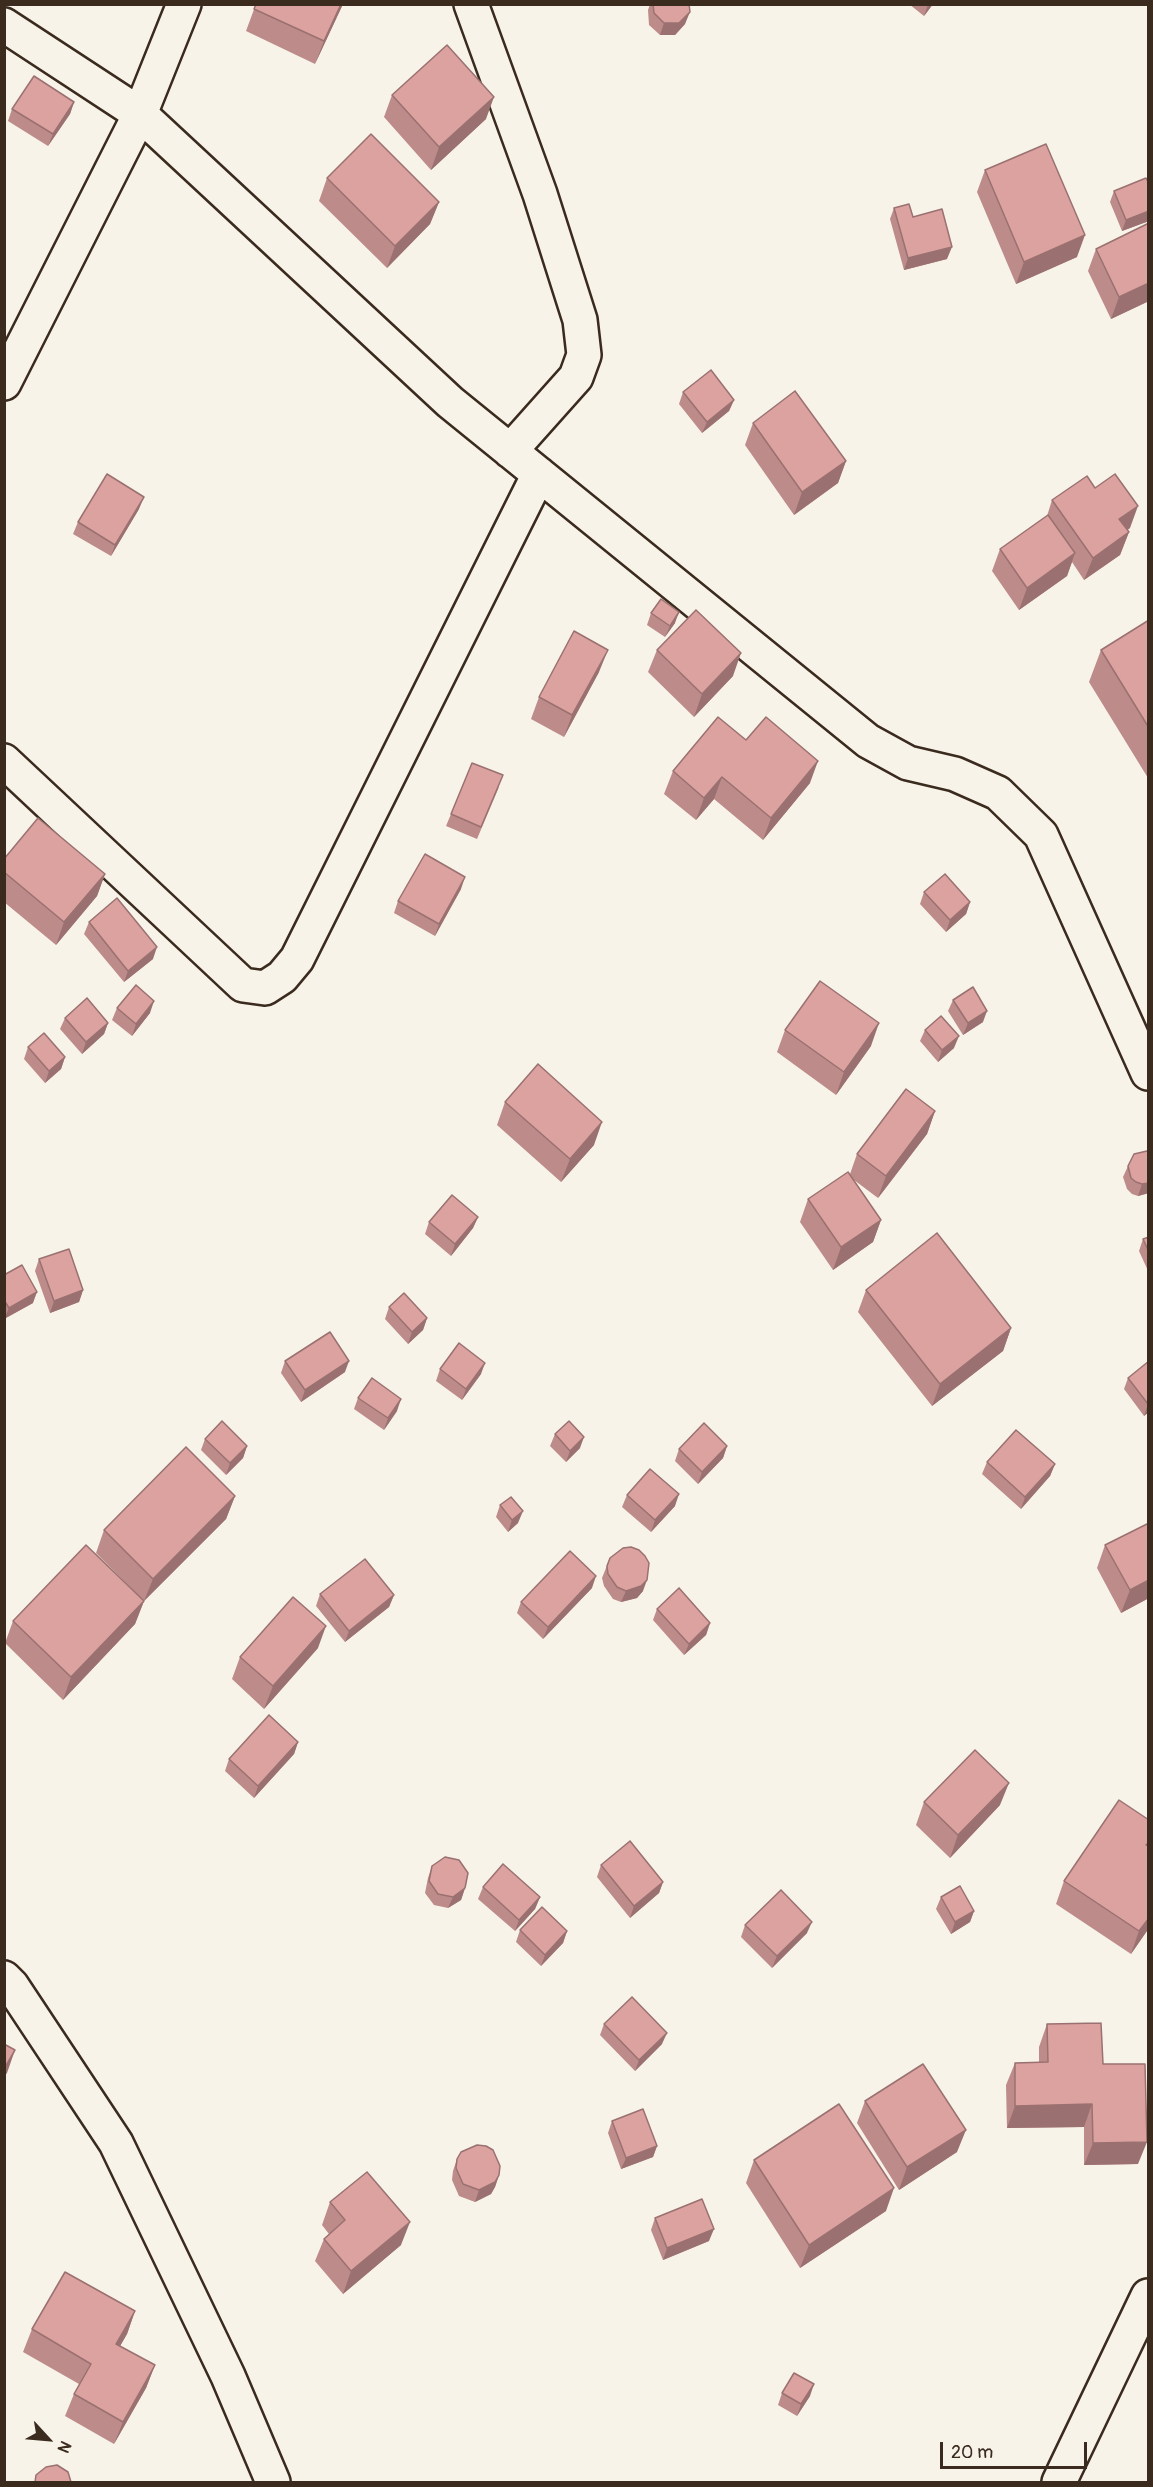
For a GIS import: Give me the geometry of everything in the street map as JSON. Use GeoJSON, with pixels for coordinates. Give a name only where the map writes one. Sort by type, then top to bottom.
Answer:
{"type":"FeatureCollection","features":[{"type":"Feature","properties":{"kind":"street"},"geometry":{"type":"LineString","coordinates":[[4,383],[140,114],[184,4]]}},
{"type":"Feature","properties":{"kind":"street"},"geometry":{"type":"LineString","coordinates":[[471,4],[543,204],[580,320],[584,355],[576,377],[510,451]]}},
{"type":"Feature","properties":{"kind":"street"},"geometry":{"type":"LineString","coordinates":[[4,25],[140,114],[450,402],[868,741],[908,764],[956,774],[998,794],[1041,835],[1149,1073]]}},
{"type":"Feature","properties":{"kind":"street"},"geometry":{"type":"LineString","coordinates":[[4,761],[243,985],[265,988],[282,977],[297,959],[539,474]]}},
{"type":"Feature","properties":{"kind":"street"},"geometry":{"type":"LineString","coordinates":[[4,1978],[19,1996],[116,2143],[228,2376],[273,2482]]}},
{"type":"Feature","properties":{"kind":"street"},"geometry":{"type":"LineString","coordinates":[[1059,2482],[1149,2295]]}},
{"type":"Feature","properties":{"kind":"building"},"geometry":{"type":"Polygon","coordinates":[[[256,4],[341,4],[324,41],[254,9],[256,4]]]}},
{"type":"Feature","properties":{"kind":"building"},"geometry":{"type":"Polygon","coordinates":[[[653,4],[689,4],[690,12],[679,23],[664,23],[654,13],[653,4]]]}},
{"type":"Feature","properties":{"kind":"building"},"geometry":{"type":"Polygon","coordinates":[[[447,45],[494,97],[439,147],[392,95],[447,45]]]}},
{"type":"Feature","properties":{"kind":"building"},"geometry":{"type":"Polygon","coordinates":[[[34,76],[74,102],[53,134],[12,109],[34,76]]]}},
{"type":"Feature","properties":{"kind":"building"},"geometry":{"type":"Polygon","coordinates":[[[371,134],[439,202],[395,246],[327,178],[371,134]]]}},
{"type":"Feature","properties":{"kind":"building"},"geometry":{"type":"Polygon","coordinates":[[[1046,144],[1085,235],[1024,262],[985,170],[1046,144]]]}},
{"type":"Feature","properties":{"kind":"building"},"geometry":{"type":"Polygon","coordinates":[[[1146,178],[1149,184],[1149,211],[1126,220],[1114,191],[1146,178]]]}},
{"type":"Feature","properties":{"kind":"building"},"geometry":{"type":"Polygon","coordinates":[[[909,204],[913,217],[942,209],[952,247],[908,258],[894,208],[909,204]]]}},
{"type":"Feature","properties":{"kind":"building"},"geometry":{"type":"Polygon","coordinates":[[[1149,223],[1149,283],[1119,297],[1096,249],[1149,223]]]}},
{"type":"Feature","properties":{"kind":"building"},"geometry":{"type":"Polygon","coordinates":[[[711,370],[734,400],[707,422],[683,392],[711,370]]]}},
{"type":"Feature","properties":{"kind":"building"},"geometry":{"type":"Polygon","coordinates":[[[795,391],[846,461],[802,492],[753,423],[795,391]]]}},
{"type":"Feature","properties":{"kind":"building"},"geometry":{"type":"Polygon","coordinates":[[[107,474],[144,497],[115,545],[78,522],[107,474]]]}},
{"type":"Feature","properties":{"kind":"building"},"geometry":{"type":"Polygon","coordinates":[[[1115,474],[1138,506],[1119,519],[1129,532],[1093,558],[1052,500],[1087,476],[1095,488],[1115,474]]]}},
{"type":"Feature","properties":{"kind":"building"},"geometry":{"type":"Polygon","coordinates":[[[1048,515],[1075,553],[1027,588],[1000,549],[1048,515]]]}},
{"type":"Feature","properties":{"kind":"building"},"geometry":{"type":"Polygon","coordinates":[[[661,599],[679,612],[670,626],[651,613],[661,599]]]}},
{"type":"Feature","properties":{"kind":"building"},"geometry":{"type":"Polygon","coordinates":[[[696,610],[741,653],[702,694],[657,650],[696,610]]]}},
{"type":"Feature","properties":{"kind":"building"},"geometry":{"type":"Polygon","coordinates":[[[1149,620],[1149,728],[1101,650],[1149,620]]]}},
{"type":"Feature","properties":{"kind":"building"},"geometry":{"type":"Polygon","coordinates":[[[574,631],[608,650],[572,715],[539,697],[574,631]]]}},
{"type":"Feature","properties":{"kind":"building"},"geometry":{"type":"Polygon","coordinates":[[[718,717],[746,740],[766,717],[818,761],[771,818],[722,777],[704,798],[673,771],[718,717]]]}},
{"type":"Feature","properties":{"kind":"building"},"geometry":{"type":"Polygon","coordinates":[[[472,763],[503,775],[481,827],[451,814],[472,763]]]}},
{"type":"Feature","properties":{"kind":"building"},"geometry":{"type":"Polygon","coordinates":[[[38,818],[105,874],[64,922],[4,872],[4,859],[38,818]]]}},
{"type":"Feature","properties":{"kind":"building"},"geometry":{"type":"Polygon","coordinates":[[[425,854],[465,877],[439,924],[398,901],[425,854]]]}},
{"type":"Feature","properties":{"kind":"building"},"geometry":{"type":"Polygon","coordinates":[[[945,874],[970,902],[950,920],[924,892],[945,874]]]}},
{"type":"Feature","properties":{"kind":"building"},"geometry":{"type":"Polygon","coordinates":[[[117,898],[157,947],[128,971],[89,922],[117,898]]]}},
{"type":"Feature","properties":{"kind":"building"},"geometry":{"type":"Polygon","coordinates":[[[820,981],[879,1023],[844,1072],[785,1030],[820,981]]]}},
{"type":"Feature","properties":{"kind":"building"},"geometry":{"type":"Polygon","coordinates":[[[136,985],[154,1001],[136,1024],[117,1008],[136,985]]]}},
{"type":"Feature","properties":{"kind":"building"},"geometry":{"type":"Polygon","coordinates":[[[973,987],[987,1011],[968,1023],[953,1000],[973,987]]]}},
{"type":"Feature","properties":{"kind":"building"},"geometry":{"type":"Polygon","coordinates":[[[87,998],[108,1023],[86,1042],[65,1018],[87,998]]]}},
{"type":"Feature","properties":{"kind":"building"},"geometry":{"type":"Polygon","coordinates":[[[941,1016],[959,1036],[942,1050],[925,1030],[941,1016]]]}},
{"type":"Feature","properties":{"kind":"building"},"geometry":{"type":"Polygon","coordinates":[[[44,1033],[65,1057],[49,1071],[28,1047],[44,1033]]]}},
{"type":"Feature","properties":{"kind":"building"},"geometry":{"type":"Polygon","coordinates":[[[538,1064],[602,1122],[570,1159],[505,1102],[538,1064]]]}},
{"type":"Feature","properties":{"kind":"building"},"geometry":{"type":"Polygon","coordinates":[[[906,1089],[935,1111],[886,1176],[857,1154],[906,1089]]]}},
{"type":"Feature","properties":{"kind":"building"},"geometry":{"type":"Polygon","coordinates":[[[1149,1152],[1149,1183],[1142,1184],[1131,1178],[1128,1166],[1134,1154],[1149,1152]]]}},
{"type":"Feature","properties":{"kind":"building"},"geometry":{"type":"Polygon","coordinates":[[[848,1172],[881,1220],[841,1247],[808,1199],[848,1172]]]}},
{"type":"Feature","properties":{"kind":"building"},"geometry":{"type":"Polygon","coordinates":[[[452,1195],[478,1217],[455,1244],[429,1222],[452,1195]]]}},
{"type":"Feature","properties":{"kind":"building"},"geometry":{"type":"Polygon","coordinates":[[[937,1233],[1011,1328],[940,1384],[866,1290],[937,1233]]]}},
{"type":"Feature","properties":{"kind":"building"},"geometry":{"type":"Polygon","coordinates":[[[1149,1237],[1149,1252],[1143,1239],[1149,1237]]]}},
{"type":"Feature","properties":{"kind":"building"},"geometry":{"type":"Polygon","coordinates":[[[69,1249],[83,1290],[54,1301],[39,1259],[69,1249]]]}},
{"type":"Feature","properties":{"kind":"building"},"geometry":{"type":"Polygon","coordinates":[[[22,1265],[37,1292],[9,1308],[4,1300],[4,1275],[22,1265]]]}},
{"type":"Feature","properties":{"kind":"building"},"geometry":{"type":"Polygon","coordinates":[[[404,1293],[427,1318],[412,1332],[389,1307],[404,1293]]]}},
{"type":"Feature","properties":{"kind":"building"},"geometry":{"type":"Polygon","coordinates":[[[330,1332],[349,1361],[305,1390],[285,1361],[330,1332]]]}},
{"type":"Feature","properties":{"kind":"building"},"geometry":{"type":"Polygon","coordinates":[[[459,1343],[485,1363],[466,1389],[440,1369],[459,1343]]]}},
{"type":"Feature","properties":{"kind":"building"},"geometry":{"type":"Polygon","coordinates":[[[1149,1361],[1149,1404],[1148,1404],[1128,1378],[1149,1361]]]}},
{"type":"Feature","properties":{"kind":"building"},"geometry":{"type":"Polygon","coordinates":[[[372,1378],[401,1399],[388,1418],[358,1398],[372,1378]]]}},
{"type":"Feature","properties":{"kind":"building"},"geometry":{"type":"Polygon","coordinates":[[[222,1421],[247,1446],[230,1463],[205,1439],[222,1421]]]}},
{"type":"Feature","properties":{"kind":"building"},"geometry":{"type":"Polygon","coordinates":[[[569,1421],[584,1437],[570,1451],[555,1434],[569,1421]]]}},
{"type":"Feature","properties":{"kind":"building"},"geometry":{"type":"Polygon","coordinates":[[[704,1423],[727,1446],[702,1472],[679,1449],[704,1423]]]}},
{"type":"Feature","properties":{"kind":"building"},"geometry":{"type":"Polygon","coordinates":[[[1016,1430],[1055,1464],[1025,1497],[987,1462],[1016,1430]]]}},
{"type":"Feature","properties":{"kind":"building"},"geometry":{"type":"Polygon","coordinates":[[[186,1447],[235,1496],[153,1579],[104,1530],[186,1447]]]}},
{"type":"Feature","properties":{"kind":"building"},"geometry":{"type":"Polygon","coordinates":[[[650,1469],[679,1494],[655,1520],[627,1495],[650,1469]]]}},
{"type":"Feature","properties":{"kind":"building"},"geometry":{"type":"Polygon","coordinates":[[[511,1497],[523,1511],[512,1520],[500,1505],[511,1497]]]}},
{"type":"Feature","properties":{"kind":"building"},"geometry":{"type":"Polygon","coordinates":[[[1149,1523],[1149,1580],[1130,1590],[1105,1545],[1149,1523]]]}},
{"type":"Feature","properties":{"kind":"building"},"geometry":{"type":"Polygon","coordinates":[[[86,1545],[144,1601],[71,1677],[13,1621],[86,1545]]]}},
{"type":"Feature","properties":{"kind":"building"},"geometry":{"type":"Polygon","coordinates":[[[631,1547],[639,1550],[649,1563],[647,1580],[641,1586],[626,1591],[617,1587],[608,1574],[607,1566],[610,1558],[623,1548],[631,1547]]]}},
{"type":"Feature","properties":{"kind":"building"},"geometry":{"type":"Polygon","coordinates":[[[570,1551],[596,1576],[548,1627],[521,1602],[570,1551]]]}},
{"type":"Feature","properties":{"kind":"building"},"geometry":{"type":"Polygon","coordinates":[[[365,1559],[394,1595],[349,1631],[320,1594],[365,1559]]]}},
{"type":"Feature","properties":{"kind":"building"},"geometry":{"type":"Polygon","coordinates":[[[679,1588],[710,1623],[689,1644],[657,1609],[679,1588]]]}},
{"type":"Feature","properties":{"kind":"building"},"geometry":{"type":"Polygon","coordinates":[[[293,1597],[326,1626],[273,1686],[240,1657],[293,1597]]]}},
{"type":"Feature","properties":{"kind":"building"},"geometry":{"type":"Polygon","coordinates":[[[269,1715],[298,1742],[258,1786],[229,1759],[269,1715]]]}},
{"type":"Feature","properties":{"kind":"building"},"geometry":{"type":"Polygon","coordinates":[[[975,1750],[1009,1783],[958,1835],[924,1802],[975,1750]]]}},
{"type":"Feature","properties":{"kind":"building"},"geometry":{"type":"Polygon","coordinates":[[[1119,1800],[1149,1820],[1149,1842],[1146,1845],[1149,1846],[1149,1918],[1139,1931],[1064,1881],[1119,1800]]]}},
{"type":"Feature","properties":{"kind":"building"},"geometry":{"type":"Polygon","coordinates":[[[630,1841],[663,1882],[634,1906],[601,1865],[630,1841]]]}},
{"type":"Feature","properties":{"kind":"building"},"geometry":{"type":"Polygon","coordinates":[[[445,1857],[459,1860],[468,1873],[465,1888],[453,1897],[438,1894],[429,1881],[432,1866],[445,1857]]]}},
{"type":"Feature","properties":{"kind":"building"},"geometry":{"type":"Polygon","coordinates":[[[503,1864],[540,1897],[519,1920],[483,1887],[503,1864]]]}},
{"type":"Feature","properties":{"kind":"building"},"geometry":{"type":"Polygon","coordinates":[[[960,1886],[974,1911],[955,1922],[941,1897],[960,1886]]]}},
{"type":"Feature","properties":{"kind":"building"},"geometry":{"type":"Polygon","coordinates":[[[781,1890],[812,1922],[777,1956],[745,1925],[781,1890]]]}},
{"type":"Feature","properties":{"kind":"building"},"geometry":{"type":"Polygon","coordinates":[[[542,1907],[567,1931],[545,1955],[520,1930],[542,1907]]]}},
{"type":"Feature","properties":{"kind":"building"},"geometry":{"type":"Polygon","coordinates":[[[632,1997],[667,2033],[639,2060],[604,2024],[632,1997]]]}},
{"type":"Feature","properties":{"kind":"building"},"geometry":{"type":"Polygon","coordinates":[[[1101,2023],[1103,2064],[1145,2064],[1147,2142],[1093,2143],[1092,2104],[1015,2106],[1015,2063],[1048,2062],[1047,2024],[1101,2023]]]}},
{"type":"Feature","properties":{"kind":"building"},"geometry":{"type":"Polygon","coordinates":[[[4,2044],[15,2050],[4,2069],[4,2044]]]}},
{"type":"Feature","properties":{"kind":"building"},"geometry":{"type":"Polygon","coordinates":[[[923,2064],[966,2130],[907,2167],[865,2101],[923,2064]]]}},
{"type":"Feature","properties":{"kind":"building"},"geometry":{"type":"Polygon","coordinates":[[[839,2104],[894,2188],[809,2245],[754,2160],[839,2104]]]}},
{"type":"Feature","properties":{"kind":"building"},"geometry":{"type":"Polygon","coordinates":[[[643,2109],[657,2146],[626,2158],[612,2121],[643,2109]]]}},
{"type":"Feature","properties":{"kind":"building"},"geometry":{"type":"Polygon","coordinates":[[[477,2145],[493,2150],[500,2166],[495,2182],[479,2190],[463,2184],[456,2168],[461,2152],[477,2145]]]}},
{"type":"Feature","properties":{"kind":"building"},"geometry":{"type":"Polygon","coordinates":[[[367,2172],[410,2222],[351,2271],[324,2239],[345,2220],[330,2202],[367,2172]]]}},
{"type":"Feature","properties":{"kind":"building"},"geometry":{"type":"Polygon","coordinates":[[[702,2199],[714,2229],[667,2248],[655,2218],[702,2199]]]}},
{"type":"Feature","properties":{"kind":"building"},"geometry":{"type":"Polygon","coordinates":[[[65,2272],[135,2311],[116,2344],[155,2365],[123,2422],[74,2394],[91,2364],[32,2329],[65,2272]]]}},
{"type":"Feature","properties":{"kind":"building"},"geometry":{"type":"Polygon","coordinates":[[[794,2373],[814,2384],[801,2404],[782,2393],[794,2373]]]}},
{"type":"Feature","properties":{"kind":"building"},"geometry":{"type":"Polygon","coordinates":[[[57,2465],[68,2472],[71,2482],[35,2482],[36,2475],[46,2467],[57,2465]]]}}]}
